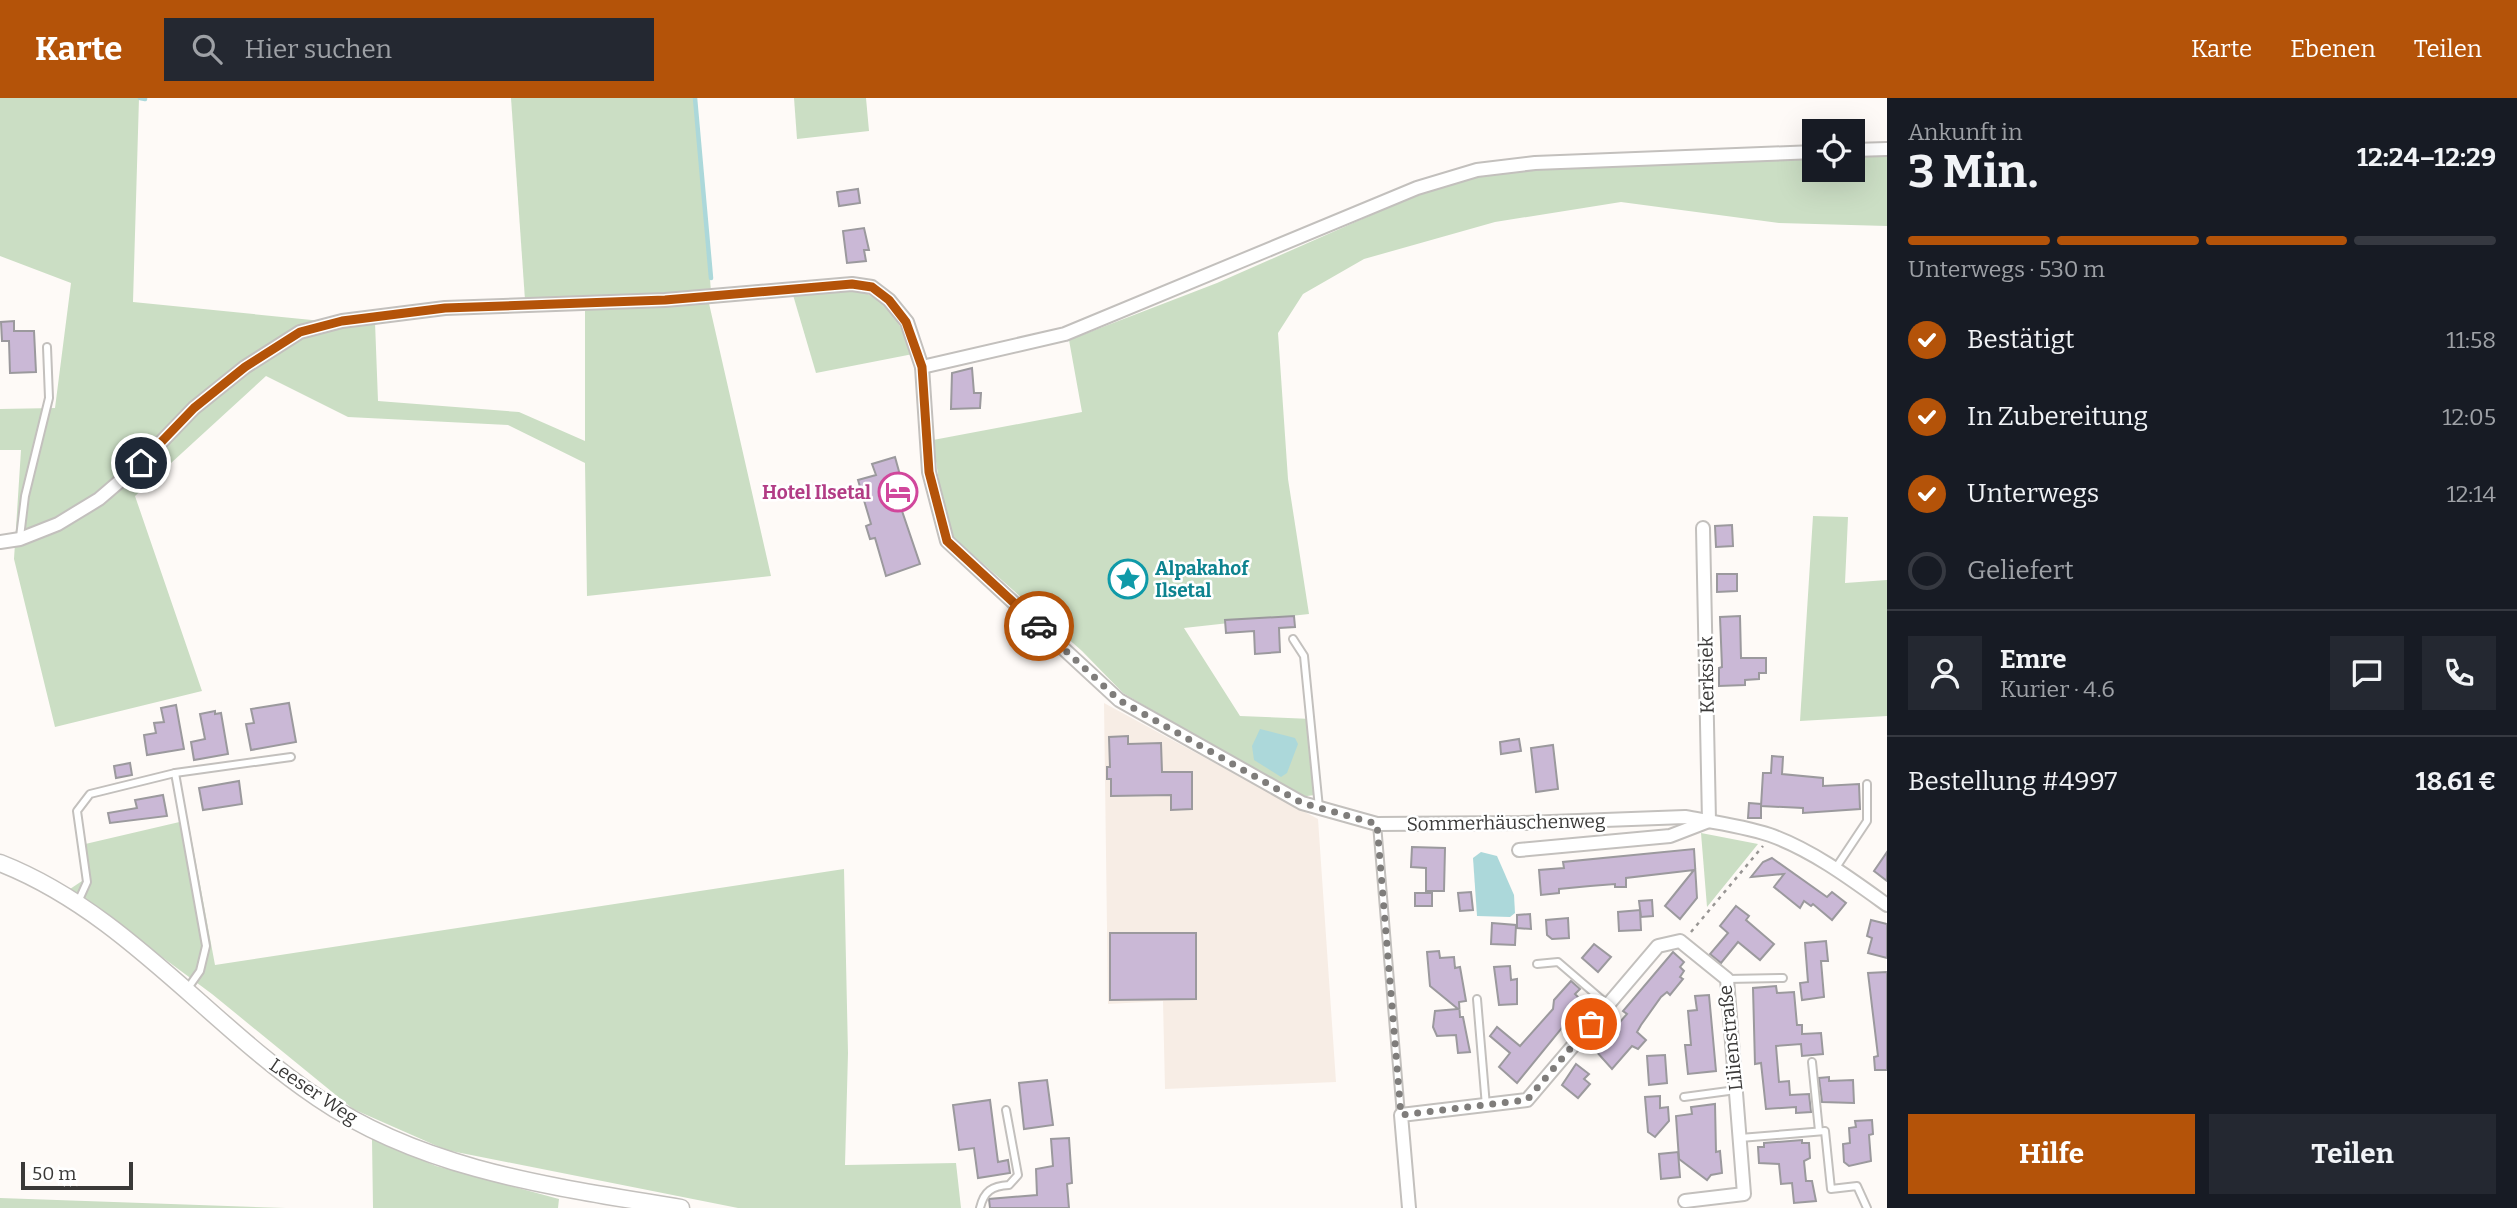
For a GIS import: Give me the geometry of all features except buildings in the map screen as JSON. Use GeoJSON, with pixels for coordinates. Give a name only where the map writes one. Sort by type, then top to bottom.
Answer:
{"type":"FeatureCollection","features":[{"type":"Feature","properties":{"kind":"street"},"geometry":{"type":"LineString","coordinates":[[1865,150],[1887,149]]}},
{"type":"Feature","properties":{"kind":"street"},"geometry":{"type":"LineString","coordinates":[[922,367],[1065,334],[1417,188],[1477,170],[1535,163],[1802,153]]}},
{"type":"Feature","properties":{"kind":"street","name":"Sommerhäuschenweg"},"geometry":{"type":"LineString","coordinates":[[20,539],[58,524],[99,499],[141,463],[194,408],[245,367],[300,332],[342,321],[445,308],[665,300],[852,284],[872,287],[889,300],[906,322],[922,367],[929,472],[947,541],[1119,700],[1281,792],[1319,808],[1377,824],[1521,823],[1685,817],[1771,835],[1835,869],[1887,905]]}},
{"type":"Feature","properties":{"kind":"street","name":"Kerksiek"},"geometry":{"type":"LineString","coordinates":[[1703,528],[1709,821]]}},
{"type":"Feature","properties":{"kind":"street"},"geometry":{"type":"LineString","coordinates":[[0,542],[20,539]]}},
{"type":"Feature","properties":{"kind":"street"},"geometry":{"type":"LineString","coordinates":[[1519,850],[1670,836],[1709,821]]}},
{"type":"Feature","properties":{"kind":"street","name":"Leeser Weg"},"geometry":{"type":"LineString","coordinates":[[0,863],[78,902],[299,1085],[336,1110],[393,1139],[439,1157],[527,1182],[681,1208]]}},
{"type":"Feature","properties":{"kind":"street"},"geometry":{"type":"LineString","coordinates":[[1409,1208],[1401,1115],[1486,1108],[1527,1100],[1658,946],[1680,941]]}},
{"type":"Feature","properties":{"kind":"street","name":"Lilienstraße"},"geometry":{"type":"LineString","coordinates":[[1680,941],[1727,979],[1744,1194],[1685,1200]]}},
{"type":"Feature","properties":{"kind":"lane"},"geometry":{"type":"LineString","coordinates":[[20,539],[25,496],[49,398],[47,348]]}},
{"type":"Feature","properties":{"kind":"lane"},"geometry":{"type":"LineString","coordinates":[[1293,639],[1304,656],[1319,808]]}},
{"type":"Feature","properties":{"kind":"lane"},"geometry":{"type":"LineString","coordinates":[[78,902],[87,882],[78,811],[90,794],[175,773],[291,757]]}},
{"type":"Feature","properties":{"kind":"lane"},"geometry":{"type":"LineString","coordinates":[[175,773],[206,946],[200,971],[187,990]]}},
{"type":"Feature","properties":{"kind":"lane"},"geometry":{"type":"LineString","coordinates":[[1835,869],[1867,821],[1867,785]]}},
{"type":"Feature","properties":{"kind":"lane"},"geometry":{"type":"LineString","coordinates":[[1377,824],[1401,1115]]}},
{"type":"Feature","properties":{"kind":"lane"},"geometry":{"type":"LineString","coordinates":[[1537,964],[1558,962],[1607,1004]]}},
{"type":"Feature","properties":{"kind":"lane"},"geometry":{"type":"LineString","coordinates":[[1727,979],[1783,978]]}},
{"type":"Feature","properties":{"kind":"lane"},"geometry":{"type":"LineString","coordinates":[[1476,999],[1486,1108]]}},
{"type":"Feature","properties":{"kind":"lane"},"geometry":{"type":"LineString","coordinates":[[1812,1062],[1819,1131]]}},
{"type":"Feature","properties":{"kind":"lane"},"geometry":{"type":"LineString","coordinates":[[1684,1097],[1736,1090]]}},
{"type":"Feature","properties":{"kind":"lane"},"geometry":{"type":"LineString","coordinates":[[980,1208],[987,1191],[996,1186],[1009,1185],[1018,1175],[1006,1110]]}},
{"type":"Feature","properties":{"kind":"lane"},"geometry":{"type":"LineString","coordinates":[[1740,1138],[1825,1131],[1831,1189],[1857,1186],[1867,1208]]}},
{"type":"Feature","properties":{"kind":"path"},"geometry":{"type":"LineString","coordinates":[[1680,941],[1771,835]]}},
{"type":"Feature","properties":{"kind":"shaded area"},"geometry":{"type":"Polygon","coordinates":[[[1104,703],[1318,819],[1336,1082],[1165,1089],[1163,1001],[1108,1004],[1104,703]]]}},
{"type":"Feature","properties":{"kind":"green space"},"geometry":{"type":"Polygon","coordinates":[[[0,98],[139,98],[133,302],[332,322],[332,328],[375,322],[378,401],[519,412],[585,441],[585,310],[708,299],[771,576],[587,596],[585,463],[508,425],[348,417],[266,376],[135,496],[202,691],[55,727],[14,559],[21,450],[0,450],[0,409],[55,408],[71,283],[0,256],[0,98]]]}},
{"type":"Feature","properties":{"kind":"green space"},"geometry":{"type":"Polygon","coordinates":[[[511,98],[696,98],[711,292],[525,300],[511,98]]]}},
{"type":"Feature","properties":{"kind":"green space"},"geometry":{"type":"Polygon","coordinates":[[[794,98],[866,98],[869,131],[797,139],[794,98]]]}},
{"type":"Feature","properties":{"kind":"green space"},"geometry":{"type":"Polygon","coordinates":[[[1887,156],[1887,226],[1779,223],[1621,202],[1495,222],[1364,259],[1303,294],[1278,333],[1288,479],[1309,614],[1184,628],[1240,716],[1312,719],[1322,794],[1300,797],[1123,693],[1082,651],[954,538],[942,503],[933,440],[1082,412],[1069,340],[1217,283],[1419,194],[1477,175],[1535,168],[1802,159],[1802,182],[1865,182],[1865,157],[1887,156]]]}},
{"type":"Feature","properties":{"kind":"green space"},"geometry":{"type":"Polygon","coordinates":[[[853,288],[884,305],[898,322],[913,354],[816,373],[793,295],[853,288]]]}},
{"type":"Feature","properties":{"kind":"green space"},"geometry":{"type":"Polygon","coordinates":[[[1813,516],[1848,517],[1845,583],[1887,580],[1887,716],[1800,721],[1813,516]]]}},
{"type":"Feature","properties":{"kind":"green space"},"geometry":{"type":"Polygon","coordinates":[[[188,820],[215,965],[844,869],[848,1053],[845,1165],[956,1163],[961,1208],[738,1208],[446,1150],[353,1109],[212,994],[70,889],[82,881],[81,845],[188,820]]]}},
{"type":"Feature","properties":{"kind":"green space"},"geometry":{"type":"Polygon","coordinates":[[[1701,833],[1758,844],[1707,907],[1701,833]]]}},
{"type":"Feature","properties":{"kind":"green space"},"geometry":{"type":"Polygon","coordinates":[[[372,1139],[436,1166],[559,1199],[558,1208],[373,1208],[372,1139]]]}},
{"type":"Feature","properties":{"kind":"green space"},"geometry":{"type":"Polygon","coordinates":[[[0,1198],[286,1208],[0,1208],[0,1198]]]}},
{"type":"Feature","properties":{"kind":"water"},"geometry":{"type":"Polygon","coordinates":[[[1260,729],[1295,738],[1298,744],[1287,773],[1281,777],[1254,760],[1252,746],[1260,729]]]}},
{"type":"Feature","properties":{"kind":"water"},"geometry":{"type":"Polygon","coordinates":[[[1481,852],[1497,856],[1514,895],[1515,913],[1510,917],[1477,916],[1473,858],[1481,852]]]}},
{"type":"Feature","properties":{"kind":"waterway"},"geometry":{"type":"LineString","coordinates":[[140,98],[145,99]]}},
{"type":"Feature","properties":{"kind":"waterway"},"geometry":{"type":"LineString","coordinates":[[695,98],[711,278]]}},
{"type":"Feature","properties":{"kind":"way so far"},"geometry":{"type":"LineString","coordinates":[[1039,626],[1119,700],[1302,803],[1377,824],[1401,1115],[1486,1108],[1527,1100],[1591,1024]]}},
{"type":"Feature","properties":{"kind":"place","name":"Hotel Ilsetal"},"geometry":{"type":"Point","coordinates":[898,492]}},
{"type":"Feature","properties":{"kind":"place","name":"Alpakahof Ilsetal"},"geometry":{"type":"Point","coordinates":[1128,579]}},
{"type":"Feature","properties":{"kind":"route"},"geometry":{"type":"LineString","coordinates":[[141,463],[194,408],[245,367],[300,332],[342,321],[445,308],[581,305],[852,284],[872,287],[889,300],[906,322],[922,367],[929,472],[947,541],[1039,626]]}}]}
